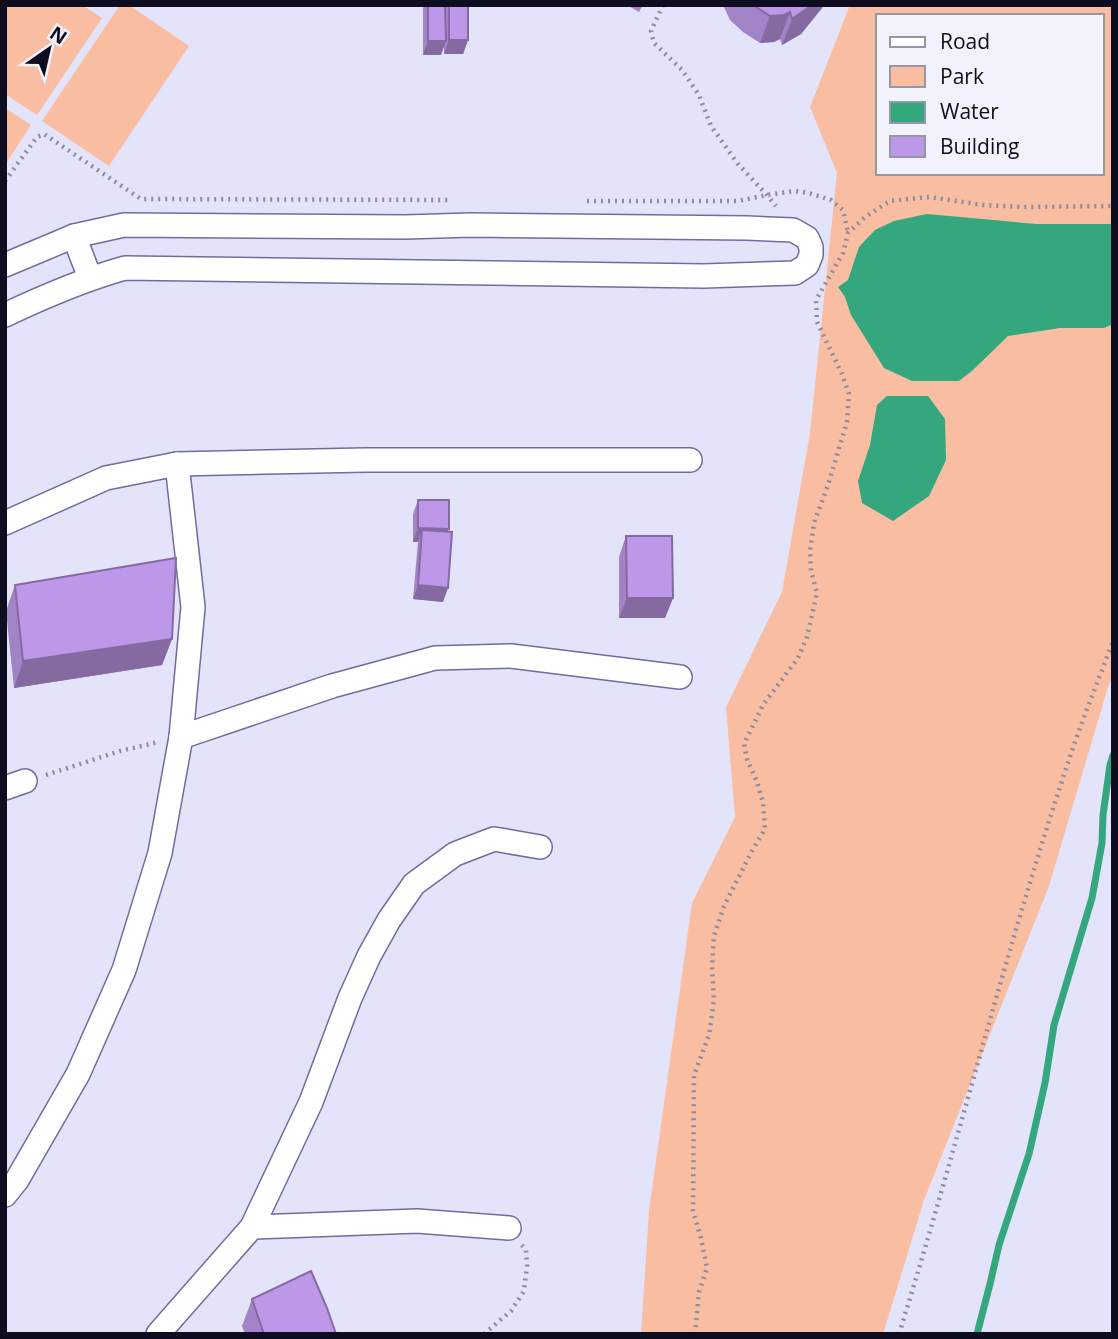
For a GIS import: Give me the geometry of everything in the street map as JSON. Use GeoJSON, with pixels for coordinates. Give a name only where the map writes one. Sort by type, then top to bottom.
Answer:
{"type":"FeatureCollection","features":[{"type":"Feature","properties":{"kind":"street"},"geometry":{"type":"LineString","coordinates":[[5,265],[74,236],[124,225],[471,225],[793,230],[807,238],[811,247],[807,265],[795,273],[704,276],[125,268],[54,292],[5,315]]}},
{"type":"Feature","properties":{"kind":"street"},"geometry":{"type":"LineString","coordinates":[[74,236],[90,278]]}},
{"type":"Feature","properties":{"kind":"street"},"geometry":{"type":"LineString","coordinates":[[5,523],[106,478],[177,464],[365,460],[690,460]]}},
{"type":"Feature","properties":{"kind":"street"},"geometry":{"type":"LineString","coordinates":[[5,1195],[17,1180],[78,1074],[124,970],[160,853],[181,737],[193,607],[177,464]]}},
{"type":"Feature","properties":{"kind":"street"},"geometry":{"type":"LineString","coordinates":[[181,737],[332,686],[435,659],[511,656],[680,677]]}},
{"type":"Feature","properties":{"kind":"street"},"geometry":{"type":"LineString","coordinates":[[158,1334],[252,1227],[311,1102],[350,998],[369,956],[389,920],[414,884],[455,854],[494,839],[540,847]]}},
{"type":"Feature","properties":{"kind":"street"},"geometry":{"type":"LineString","coordinates":[[252,1227],[417,1221],[509,1228]]}},
{"type":"Feature","properties":{"kind":"path"},"geometry":{"type":"LineString","coordinates":[[663,5],[651,31],[654,43],[681,70],[699,95],[711,126],[738,164],[780,212],[781,230]]}},
{"type":"Feature","properties":{"kind":"path"},"geometry":{"type":"LineString","coordinates":[[5,181],[37,136],[44,134],[141,199],[457,200]]}},
{"type":"Feature","properties":{"kind":"path"},"geometry":{"type":"LineString","coordinates":[[577,201],[738,201],[795,191],[831,200],[843,210],[848,233],[844,253],[816,300],[817,321],[849,394],[847,422],[814,523],[810,551],[811,571],[817,593],[807,637],[798,658],[763,705],[744,744],[763,802],[765,829],[724,906],[714,936],[714,1001],[709,1035],[694,1074],[693,1211],[707,1268],[699,1292],[695,1334]]}},
{"type":"Feature","properties":{"kind":"path"},"geometry":{"type":"LineString","coordinates":[[848,233],[865,217],[890,201],[929,197],[983,205],[1113,206]]}},
{"type":"Feature","properties":{"kind":"path"},"geometry":{"type":"LineString","coordinates":[[899,1334],[933,1226],[1010,948],[1074,744],[1113,641]]}},
{"type":"Feature","properties":{"kind":"path"},"geometry":{"type":"LineString","coordinates":[[15,785],[120,751],[181,737]]}},
{"type":"Feature","properties":{"kind":"path"},"geometry":{"type":"LineString","coordinates":[[484,1334],[511,1311],[524,1291],[526,1250],[509,1228]]}},
{"type":"Feature","properties":{"kind":"green space"},"geometry":{"type":"Polygon","coordinates":[[[5,5],[82,5],[102,18],[37,115],[5,94],[5,5]]]}},
{"type":"Feature","properties":{"kind":"green space"},"geometry":{"type":"Polygon","coordinates":[[[120,5],[129,5],[189,46],[109,166],[42,121],[120,5]]]}},
{"type":"Feature","properties":{"kind":"green space"},"geometry":{"type":"Polygon","coordinates":[[[850,5],[1113,5],[1113,676],[1049,886],[924,1200],[883,1334],[641,1334],[649,1211],[692,903],[735,817],[726,707],[782,592],[810,433],[837,173],[810,107],[850,5]]]}},
{"type":"Feature","properties":{"kind":"green space"},"geometry":{"type":"Polygon","coordinates":[[[5,108],[31,125],[5,165],[5,108]]]}},
{"type":"Feature","properties":{"kind":"water"},"geometry":{"type":"Polygon","coordinates":[[[927,214],[1036,224],[1113,224],[1113,324],[1104,328],[1060,328],[1008,336],[959,381],[912,381],[884,368],[851,315],[845,297],[838,287],[848,280],[859,247],[875,230],[894,221],[927,214]]]}},
{"type":"Feature","properties":{"kind":"water"},"geometry":{"type":"Polygon","coordinates":[[[887,396],[928,396],[945,419],[946,460],[929,496],[893,521],[862,503],[858,481],[870,445],[877,405],[887,396]]]}},
{"type":"Feature","properties":{"kind":"building"},"geometry":{"type":"Polygon","coordinates":[[[428,5],[445,5],[446,41],[428,41],[428,5]]]}},
{"type":"Feature","properties":{"kind":"building"},"geometry":{"type":"Polygon","coordinates":[[[449,5],[468,5],[468,40],[449,40],[449,5]]]}},
{"type":"Feature","properties":{"kind":"building"},"geometry":{"type":"Polygon","coordinates":[[[753,5],[812,5],[792,19],[790,12],[770,16],[753,5]]]}},
{"type":"Feature","properties":{"kind":"building"},"geometry":{"type":"Polygon","coordinates":[[[418,500],[449,500],[449,529],[418,528],[418,500]]]}},
{"type":"Feature","properties":{"kind":"building"},"geometry":{"type":"Polygon","coordinates":[[[422,530],[452,532],[448,588],[418,585],[422,530]]]}},
{"type":"Feature","properties":{"kind":"building"},"geometry":{"type":"Polygon","coordinates":[[[626,536],[672,536],[673,598],[627,598],[626,536]]]}},
{"type":"Feature","properties":{"kind":"building"},"geometry":{"type":"Polygon","coordinates":[[[176,558],[172,639],[23,661],[15,585],[176,558]]]}},
{"type":"Feature","properties":{"kind":"building"},"geometry":{"type":"Polygon","coordinates":[[[311,1271],[336,1334],[264,1334],[252,1299],[311,1271]]]}},
{"type":"Feature","properties":{"kind":"waterway"},"geometry":{"type":"LineString","coordinates":[[977,1334],[999,1245],[1029,1154],[1045,1083],[1054,1025],[1092,898],[1113,755]]}}]}
